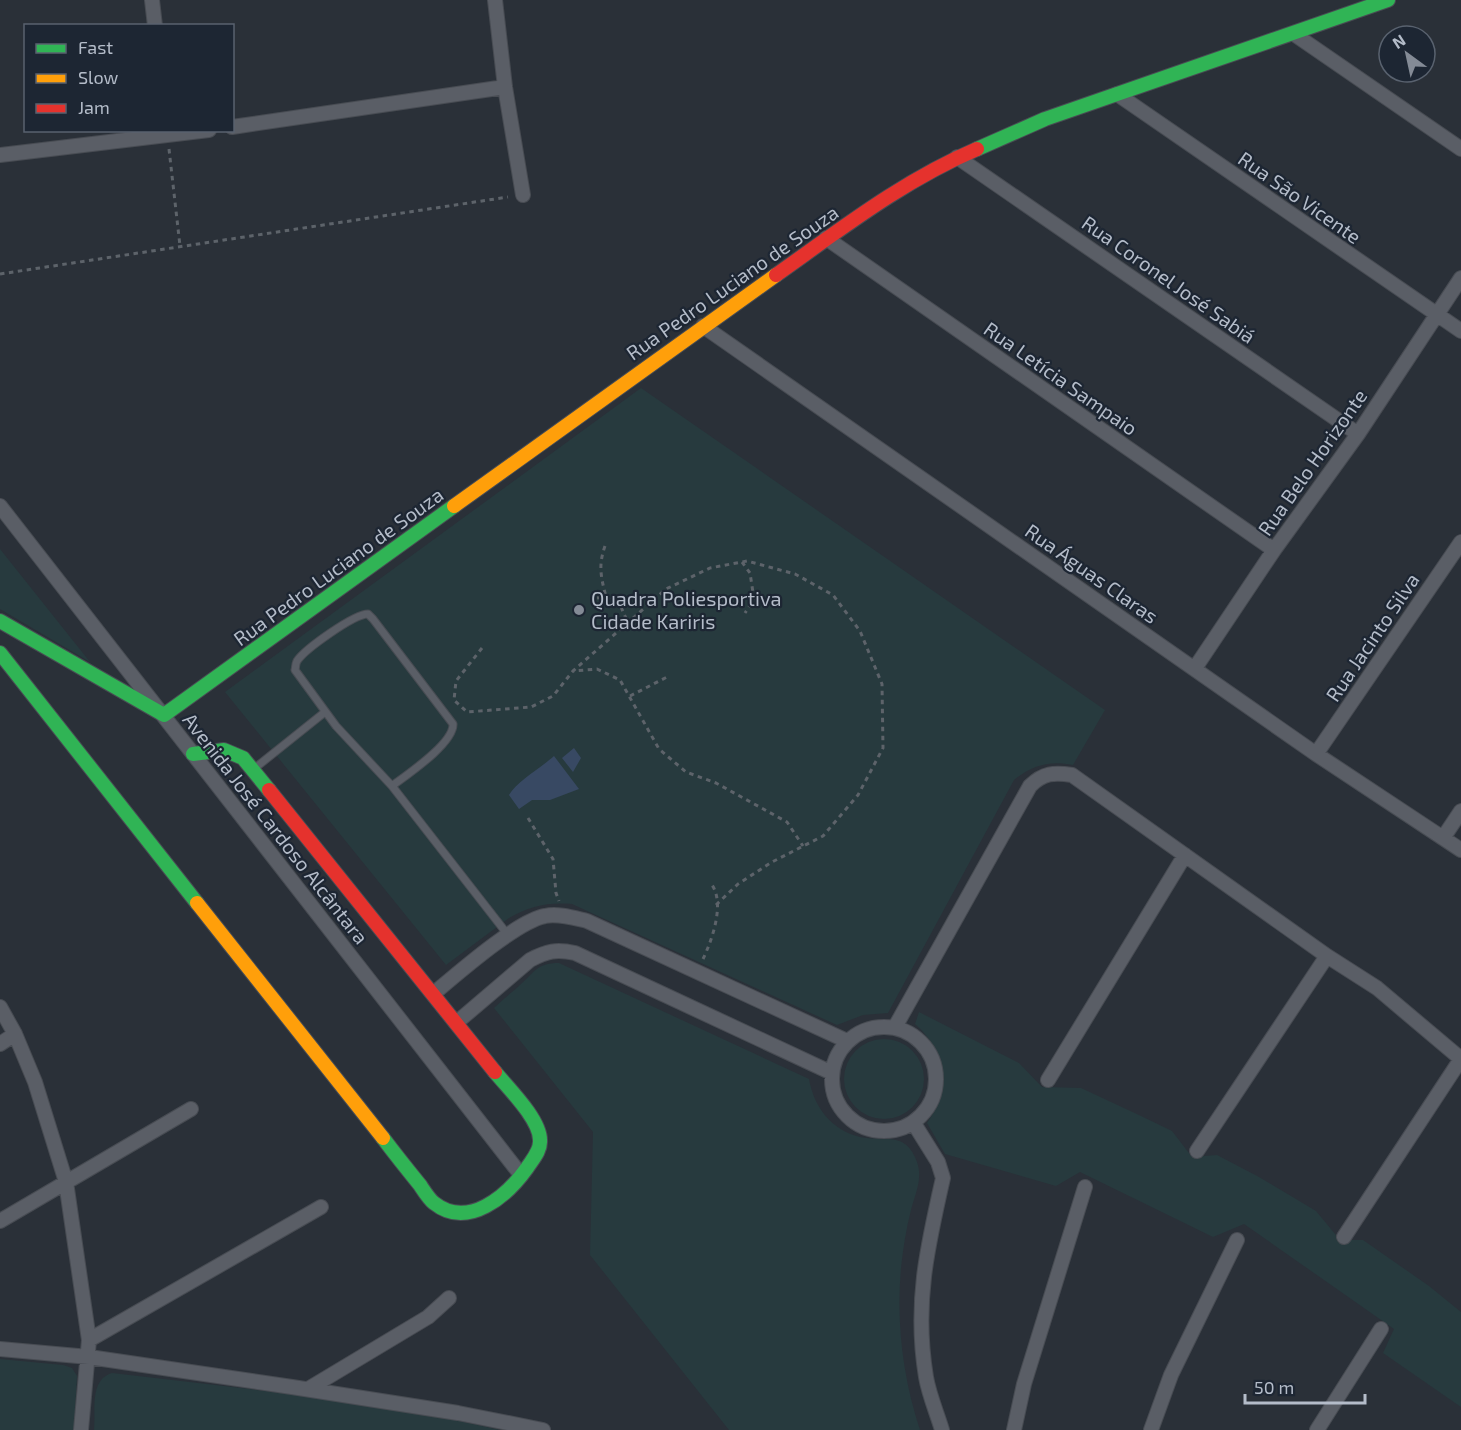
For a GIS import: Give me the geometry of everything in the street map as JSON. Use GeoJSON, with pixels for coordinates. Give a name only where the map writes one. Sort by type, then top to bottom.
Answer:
{"type":"FeatureCollection","features":[{"type":"Feature","properties":{"kind":"street"},"geometry":{"type":"LineString","coordinates":[[153,0],[155,24]]}},
{"type":"Feature","properties":{"kind":"street"},"geometry":{"type":"LineString","coordinates":[[495,0],[505,87],[523,195]]}},
{"type":"Feature","properties":{"kind":"street","name":"Rua Pedro Luciano de Souza"},"geometry":{"type":"LineString","coordinates":[[164,715],[703,326],[891,194],[957,157],[1045,118],[1388,0]]}},
{"type":"Feature","properties":{"kind":"street"},"geometry":{"type":"LineString","coordinates":[[1294,34],[1461,149]]}},
{"type":"Feature","properties":{"kind":"street"},"geometry":{"type":"LineString","coordinates":[[234,127],[505,87]]}},
{"type":"Feature","properties":{"kind":"street","name":"Rua São Vicente"},"geometry":{"type":"LineString","coordinates":[[1117,94],[1461,331]]}},
{"type":"Feature","properties":{"kind":"street"},"geometry":{"type":"LineString","coordinates":[[0,155],[189,132]]}},
{"type":"Feature","properties":{"kind":"street","name":"Rua Coronel José Sabiá"},"geometry":{"type":"LineString","coordinates":[[957,157],[1358,434]]}},
{"type":"Feature","properties":{"kind":"street","name":"Rua Letícia Sampaio"},"geometry":{"type":"LineString","coordinates":[[826,238],[1274,550]]}},
{"type":"Feature","properties":{"kind":"street","name":"Rua Belo Horizonte"},"geometry":{"type":"LineString","coordinates":[[1195,668],[1274,550],[1358,434],[1461,278]]}},
{"type":"Feature","properties":{"kind":"street","name":"Rua Águas Claras"},"geometry":{"type":"LineString","coordinates":[[703,326],[1316,754],[1461,850]]}},
{"type":"Feature","properties":{"kind":"street","name":"Avenida José Cardoso Alcântara"},"geometry":{"type":"LineString","coordinates":[[0,506],[521,1175]]}},
{"type":"Feature","properties":{"kind":"street","name":"Rua Jacinto Silva"},"geometry":{"type":"LineString","coordinates":[[1316,754],[1461,542]]}},
{"type":"Feature","properties":{"kind":"street"},"geometry":{"type":"LineString","coordinates":[[0,621],[164,715]]}},
{"type":"Feature","properties":{"kind":"street"},"geometry":{"type":"LineString","coordinates":[[0,653],[434,1203],[447,1211],[461,1213],[485,1207],[506,1194],[534,1157],[541,1142],[539,1131],[532,1118],[243,758],[224,750],[192,754]]}},
{"type":"Feature","properties":{"kind":"street"},"geometry":{"type":"LineString","coordinates":[[896,1027],[1030,786],[1037,778],[1047,774],[1058,772],[1072,775],[1327,957],[1377,988],[1461,1059],[1344,1237]]}},
{"type":"Feature","properties":{"kind":"street"},"geometry":{"type":"LineString","coordinates":[[1443,838],[1461,811]]}},
{"type":"Feature","properties":{"kind":"street"},"geometry":{"type":"LineString","coordinates":[[1048,1080],[1185,855]]}},
{"type":"Feature","properties":{"kind":"street"},"geometry":{"type":"LineString","coordinates":[[433,994],[508,935],[530,921],[546,915],[565,916],[587,921],[847,1041]]}},
{"type":"Feature","properties":{"kind":"street"},"geometry":{"type":"LineString","coordinates":[[456,1023],[530,960],[544,952],[557,949],[575,953],[832,1073]]}},
{"type":"Feature","properties":{"kind":"street"},"geometry":{"type":"LineString","coordinates":[[1197,1151],[1327,957]]}},
{"type":"Feature","properties":{"kind":"street"},"geometry":{"type":"LineString","coordinates":[[0,1007],[15,1034],[41,1100],[66,1182],[89,1340],[81,1430]]}},
{"type":"Feature","properties":{"kind":"street"},"geometry":{"type":"LineString","coordinates":[[878,1026],[896,1027],[912,1034],[925,1045],[934,1061],[937,1078],[934,1096],[926,1111],[913,1122],[898,1129],[881,1131],[864,1127],[850,1119],[839,1106],[832,1090],[832,1073],[837,1057],[847,1041],[861,1031],[878,1026]]}},
{"type":"Feature","properties":{"kind":"street"},"geometry":{"type":"LineString","coordinates":[[0,1044],[15,1034]]}},
{"type":"Feature","properties":{"kind":"street"},"geometry":{"type":"LineString","coordinates":[[0,1221],[191,1109]]}},
{"type":"Feature","properties":{"kind":"street"},"geometry":{"type":"LineString","coordinates":[[913,1122],[938,1162],[943,1178],[929,1240],[923,1276],[921,1309],[927,1378],[942,1430]]}},
{"type":"Feature","properties":{"kind":"street"},"geometry":{"type":"LineString","coordinates":[[1014,1430],[1024,1384],[1084,1187]]}},
{"type":"Feature","properties":{"kind":"street"},"geometry":{"type":"LineString","coordinates":[[89,1340],[321,1207]]}},
{"type":"Feature","properties":{"kind":"street"},"geometry":{"type":"LineString","coordinates":[[1151,1430],[1171,1375],[1237,1240]]}},
{"type":"Feature","properties":{"kind":"street"},"geometry":{"type":"LineString","coordinates":[[308,1389],[428,1317],[449,1298]]}},
{"type":"Feature","properties":{"kind":"street"},"geometry":{"type":"LineString","coordinates":[[1317,1430],[1381,1329]]}},
{"type":"Feature","properties":{"kind":"street"},"geometry":{"type":"LineString","coordinates":[[0,1349],[89,1357],[308,1389],[458,1413],[543,1430]]}},
{"type":"Feature","properties":{"kind":"lane"},"geometry":{"type":"LineString","coordinates":[[392,786],[446,742],[454,731],[453,724],[368,614],[360,614],[334,631],[296,663],[295,670],[325,712],[392,786],[508,935]]}},
{"type":"Feature","properties":{"kind":"lane"},"geometry":{"type":"LineString","coordinates":[[253,770],[325,712]]}},
{"type":"Feature","properties":{"kind":"path"},"geometry":{"type":"LineString","coordinates":[[168,134],[180,246]]}},
{"type":"Feature","properties":{"kind":"path"},"geometry":{"type":"LineString","coordinates":[[0,274],[523,195]]}},
{"type":"Feature","properties":{"kind":"path"},"geometry":{"type":"LineString","coordinates":[[605,546],[600,561],[606,597]]}},
{"type":"Feature","properties":{"kind":"path"},"geometry":{"type":"LineString","coordinates":[[482,648],[456,681],[454,700],[467,712],[531,707],[553,696],[573,671],[666,590],[710,568],[747,561],[795,574],[833,595],[860,631],[882,684],[883,748],[858,795],[823,836],[772,862],[738,884],[716,905]]}},
{"type":"Feature","properties":{"kind":"path"},"geometry":{"type":"LineString","coordinates":[[742,562],[750,573],[754,599],[745,613]]}},
{"type":"Feature","properties":{"kind":"path"},"geometry":{"type":"LineString","coordinates":[[597,598],[606,597],[621,607],[628,623]]}},
{"type":"Feature","properties":{"kind":"path"},"geometry":{"type":"LineString","coordinates":[[573,671],[597,669],[620,680],[659,749],[686,772],[716,783],[787,822],[803,846]]}},
{"type":"Feature","properties":{"kind":"path"},"geometry":{"type":"LineString","coordinates":[[630,696],[669,676]]}},
{"type":"Feature","properties":{"kind":"path"},"geometry":{"type":"LineString","coordinates":[[528,818],[553,859],[556,893],[565,916]]}},
{"type":"Feature","properties":{"kind":"path"},"geometry":{"type":"LineString","coordinates":[[697,972],[712,938],[717,893],[712,885]]}},
{"type":"Feature","properties":{"kind":"green space"},"geometry":{"type":"Polygon","coordinates":[[[641,388],[1105,710],[1073,765],[1057,763],[1042,765],[1014,780],[888,1013],[863,1015],[837,1025],[572,904],[539,906],[517,914],[446,965],[225,692],[641,388]]]}},
{"type":"Feature","properties":{"kind":"green space"},"geometry":{"type":"Polygon","coordinates":[[[0,549],[90,662],[0,609],[0,549]]]}},
{"type":"Feature","properties":{"kind":"green space"},"geometry":{"type":"Polygon","coordinates":[[[559,963],[809,1079],[820,1108],[840,1129],[860,1137],[893,1139],[907,1145],[917,1162],[919,1180],[904,1246],[899,1309],[905,1370],[920,1430],[729,1430],[590,1255],[593,1132],[494,1008],[540,967],[559,963]]]}},
{"type":"Feature","properties":{"kind":"green space"},"geometry":{"type":"Polygon","coordinates":[[[919,1012],[1019,1063],[1042,1087],[1081,1088],[1172,1131],[1192,1157],[1217,1155],[1259,1177],[1316,1211],[1340,1240],[1363,1240],[1429,1286],[1461,1312],[1461,1407],[1383,1353],[1394,1329],[1244,1224],[1213,1237],[1080,1172],[1056,1186],[945,1154],[927,1123],[940,1097],[942,1071],[934,1046],[915,1024],[919,1012]]]}},
{"type":"Feature","properties":{"kind":"green space"},"geometry":{"type":"Polygon","coordinates":[[[876,1039],[892,1039],[913,1050],[924,1071],[924,1087],[913,1108],[892,1119],[876,1119],[862,1113],[850,1101],[844,1087],[844,1071],[850,1057],[862,1045],[876,1039]]]}},
{"type":"Feature","properties":{"kind":"green space"},"geometry":{"type":"Polygon","coordinates":[[[0,1359],[63,1365],[72,1368],[77,1376],[74,1430],[0,1430],[0,1359]]]}},
{"type":"Feature","properties":{"kind":"green space"},"geometry":{"type":"Polygon","coordinates":[[[112,1373],[334,1399],[437,1416],[500,1430],[94,1430],[97,1389],[100,1382],[112,1373]]]}},
{"type":"Feature","properties":{"kind":"water"},"geometry":{"type":"Polygon","coordinates":[[[574,748],[581,758],[573,772],[562,758],[574,748]]]}},
{"type":"Feature","properties":{"kind":"water"},"geometry":{"type":"Polygon","coordinates":[[[554,756],[579,789],[550,800],[532,800],[519,809],[509,795],[512,790],[554,756]]]}},
{"type":"Feature","properties":{"kind":"traffic: fast"},"geometry":{"type":"LineString","coordinates":[[977,149],[1045,119],[1388,0]]}},
{"type":"Feature","properties":{"kind":"traffic: fast"},"geometry":{"type":"LineString","coordinates":[[0,621],[164,715],[454,506]]}},
{"type":"Feature","properties":{"kind":"traffic: fast"},"geometry":{"type":"LineString","coordinates":[[0,653],[197,903]]}},
{"type":"Feature","properties":{"kind":"traffic: fast"},"geometry":{"type":"LineString","coordinates":[[193,754],[224,750],[243,758],[269,790]]}},
{"type":"Feature","properties":{"kind":"traffic: fast"},"geometry":{"type":"LineString","coordinates":[[383,1138],[434,1203],[447,1210],[460,1213],[486,1206],[519,1179],[536,1155],[540,1144],[539,1132],[529,1113],[495,1072]]}},
{"type":"Feature","properties":{"kind":"traffic: slow"},"geometry":{"type":"LineString","coordinates":[[454,506],[776,275]]}},
{"type":"Feature","properties":{"kind":"traffic: slow"},"geometry":{"type":"LineString","coordinates":[[197,903],[383,1138]]}},
{"type":"Feature","properties":{"kind":"traffic: jam"},"geometry":{"type":"LineString","coordinates":[[776,275],[898,190],[977,149]]}},
{"type":"Feature","properties":{"kind":"traffic: jam"},"geometry":{"type":"LineString","coordinates":[[269,790],[495,1072]]}},
{"type":"Feature","properties":{"kind":"place","name":"Quadra Poliesportiva Cidade Kariris"},"geometry":{"type":"Point","coordinates":[579,610]}}]}
